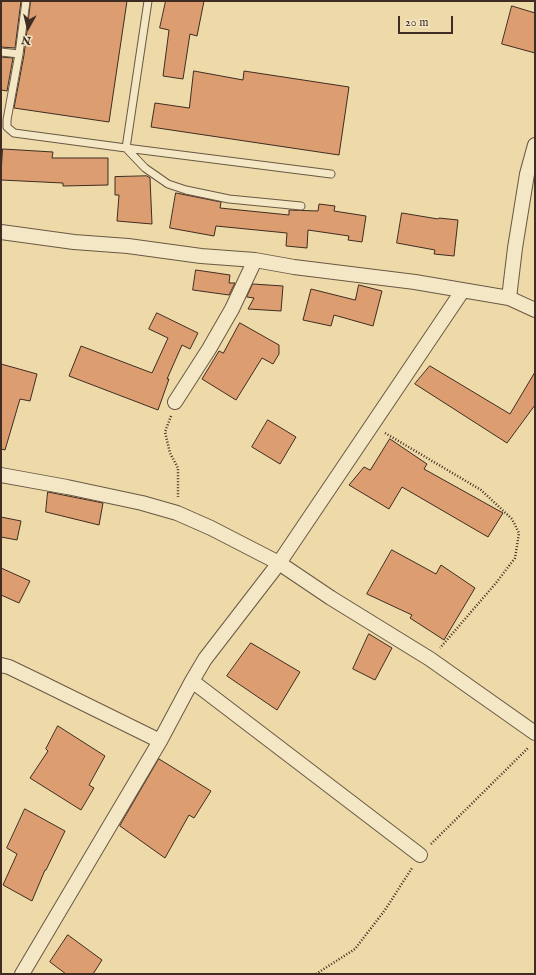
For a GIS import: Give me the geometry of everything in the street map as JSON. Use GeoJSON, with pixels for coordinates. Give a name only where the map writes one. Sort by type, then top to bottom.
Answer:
{"type":"FeatureCollection","features":[{"type":"Feature","properties":{"kind":"street"},"geometry":{"type":"LineString","coordinates":[[509,298],[515,248],[530,197],[527,174],[535,145]]}},
{"type":"Feature","properties":{"kind":"street"},"geometry":{"type":"LineString","coordinates":[[1,232],[74,242],[128,246],[201,256],[255,260],[463,290],[509,298],[535,310]]}},
{"type":"Feature","properties":{"kind":"street"},"geometry":{"type":"LineString","coordinates":[[175,402],[209,349],[232,309],[255,260]]}},
{"type":"Feature","properties":{"kind":"street"},"geometry":{"type":"LineString","coordinates":[[22,974],[160,741],[205,659],[279,563],[463,290]]}},
{"type":"Feature","properties":{"kind":"street"},"geometry":{"type":"LineString","coordinates":[[1,475],[75,488],[142,504],[177,513],[211,528],[279,563],[330,598],[430,659],[535,733]]}},
{"type":"Feature","properties":{"kind":"street"},"geometry":{"type":"LineString","coordinates":[[1,666],[9,667],[160,741]]}},
{"type":"Feature","properties":{"kind":"street"},"geometry":{"type":"LineString","coordinates":[[192,681],[420,855]]}},
{"type":"Feature","properties":{"kind":"lane"},"geometry":{"type":"LineString","coordinates":[[26,1],[19,54],[7,120],[8,127],[14,133],[331,174]]}},
{"type":"Feature","properties":{"kind":"lane"},"geometry":{"type":"LineString","coordinates":[[126,148],[148,1]]}},
{"type":"Feature","properties":{"kind":"lane"},"geometry":{"type":"LineString","coordinates":[[1,52],[19,54]]}},
{"type":"Feature","properties":{"kind":"lane"},"geometry":{"type":"LineString","coordinates":[[126,148],[145,168],[168,184],[180,188],[229,199],[301,206]]}},
{"type":"Feature","properties":{"kind":"path"},"geometry":{"type":"LineString","coordinates":[[175,402],[165,432],[170,453],[178,468],[177,513]]}},
{"type":"Feature","properties":{"kind":"path"},"geometry":{"type":"LineString","coordinates":[[372,426],[481,490],[512,519],[519,533],[515,558],[496,584],[430,659]]}},
{"type":"Feature","properties":{"kind":"building"},"geometry":{"type":"Polygon","coordinates":[[[1,1],[21,1],[15,48],[1,47],[1,1]]]}},
{"type":"Feature","properties":{"kind":"building"},"geometry":{"type":"Polygon","coordinates":[[[31,1],[127,1],[109,122],[14,108],[24,55],[31,1]]]}},
{"type":"Feature","properties":{"kind":"building"},"geometry":{"type":"Polygon","coordinates":[[[166,1],[204,1],[197,36],[190,34],[183,79],[163,76],[169,30],[160,28],[166,1]]]}},
{"type":"Feature","properties":{"kind":"building"},"geometry":{"type":"Polygon","coordinates":[[[512,6],[535,13],[535,53],[502,44],[512,6]]]}},
{"type":"Feature","properties":{"kind":"building"},"geometry":{"type":"Polygon","coordinates":[[[1,57],[13,58],[7,91],[1,90],[1,57]]]}},
{"type":"Feature","properties":{"kind":"building"},"geometry":{"type":"Polygon","coordinates":[[[194,71],[243,80],[244,71],[349,87],[339,155],[151,127],[155,103],[189,108],[194,71]]]}},
{"type":"Feature","properties":{"kind":"building"},"geometry":{"type":"Polygon","coordinates":[[[3,149],[53,152],[52,158],[108,158],[108,185],[63,186],[63,183],[1,180],[3,149]]]}},
{"type":"Feature","properties":{"kind":"building"},"geometry":{"type":"Polygon","coordinates":[[[147,176],[150,178],[152,224],[117,221],[119,195],[115,195],[115,177],[147,176]]]}},
{"type":"Feature","properties":{"kind":"building"},"geometry":{"type":"Polygon","coordinates":[[[176,193],[221,202],[220,208],[289,215],[289,210],[318,211],[319,204],[335,206],[334,211],[366,216],[362,242],[348,240],[349,236],[308,230],[307,248],[286,246],[287,233],[216,226],[214,236],[170,228],[176,193]]]}},
{"type":"Feature","properties":{"kind":"building"},"geometry":{"type":"Polygon","coordinates":[[[402,213],[438,219],[458,220],[454,256],[434,254],[435,250],[397,243],[402,213]]]}},
{"type":"Feature","properties":{"kind":"building"},"geometry":{"type":"Polygon","coordinates":[[[196,270],[230,275],[229,283],[235,283],[229,295],[193,290],[196,270]]]}},
{"type":"Feature","properties":{"kind":"building"},"geometry":{"type":"Polygon","coordinates":[[[253,284],[283,286],[281,311],[248,309],[254,298],[247,297],[253,284]]]}},
{"type":"Feature","properties":{"kind":"building"},"geometry":{"type":"Polygon","coordinates":[[[359,285],[382,291],[373,326],[334,315],[331,326],[303,320],[311,289],[355,300],[359,285]]]}},
{"type":"Feature","properties":{"kind":"building"},"geometry":{"type":"Polygon","coordinates":[[[157,313],[198,333],[190,349],[182,345],[167,379],[169,379],[158,410],[69,376],[81,346],[152,373],[168,338],[149,329],[157,313]]]}},
{"type":"Feature","properties":{"kind":"building"},"geometry":{"type":"Polygon","coordinates":[[[240,323],[279,345],[279,354],[273,364],[262,358],[236,400],[202,379],[219,351],[223,353],[240,323]]]}},
{"type":"Feature","properties":{"kind":"building"},"geometry":{"type":"Polygon","coordinates":[[[1,364],[37,374],[30,401],[20,399],[5,450],[1,449],[1,364]]]}},
{"type":"Feature","properties":{"kind":"building"},"geometry":{"type":"Polygon","coordinates":[[[430,366],[510,414],[535,372],[535,405],[507,443],[415,384],[430,366]]]}},
{"type":"Feature","properties":{"kind":"building"},"geometry":{"type":"Polygon","coordinates":[[[268,420],[296,437],[280,464],[252,447],[268,420]]]}},
{"type":"Feature","properties":{"kind":"building"},"geometry":{"type":"Polygon","coordinates":[[[390,439],[427,464],[424,469],[503,513],[488,537],[402,487],[389,509],[349,485],[364,467],[370,470],[390,439]]]}},
{"type":"Feature","properties":{"kind":"building"},"geometry":{"type":"Polygon","coordinates":[[[48,492],[103,503],[99,525],[46,512],[48,492]]]}},
{"type":"Feature","properties":{"kind":"building"},"geometry":{"type":"Polygon","coordinates":[[[1,517],[21,521],[17,540],[1,537],[1,517]]]}},
{"type":"Feature","properties":{"kind":"building"},"geometry":{"type":"Polygon","coordinates":[[[392,550],[436,574],[441,565],[475,588],[444,640],[410,618],[412,615],[367,594],[392,550]]]}},
{"type":"Feature","properties":{"kind":"building"},"geometry":{"type":"Polygon","coordinates":[[[1,568],[30,581],[19,603],[1,595],[1,568]]]}},
{"type":"Feature","properties":{"kind":"building"},"geometry":{"type":"Polygon","coordinates":[[[369,634],[392,648],[375,680],[353,669],[369,634]]]}},
{"type":"Feature","properties":{"kind":"building"},"geometry":{"type":"Polygon","coordinates":[[[251,643],[300,672],[277,710],[227,676],[251,643]]]}},
{"type":"Feature","properties":{"kind":"building"},"geometry":{"type":"Polygon","coordinates":[[[58,726],[105,756],[89,785],[94,788],[81,810],[30,778],[48,751],[46,749],[58,726]]]}},
{"type":"Feature","properties":{"kind":"building"},"geometry":{"type":"Polygon","coordinates":[[[159,759],[211,791],[194,818],[189,815],[165,858],[120,826],[159,759]]]}},
{"type":"Feature","properties":{"kind":"building"},"geometry":{"type":"Polygon","coordinates":[[[25,809],[65,831],[45,870],[32,901],[3,885],[17,854],[7,848],[25,809]]]}},
{"type":"Feature","properties":{"kind":"building"},"geometry":{"type":"Polygon","coordinates":[[[68,935],[102,960],[93,974],[66,974],[50,962],[68,935]]]}}]}
